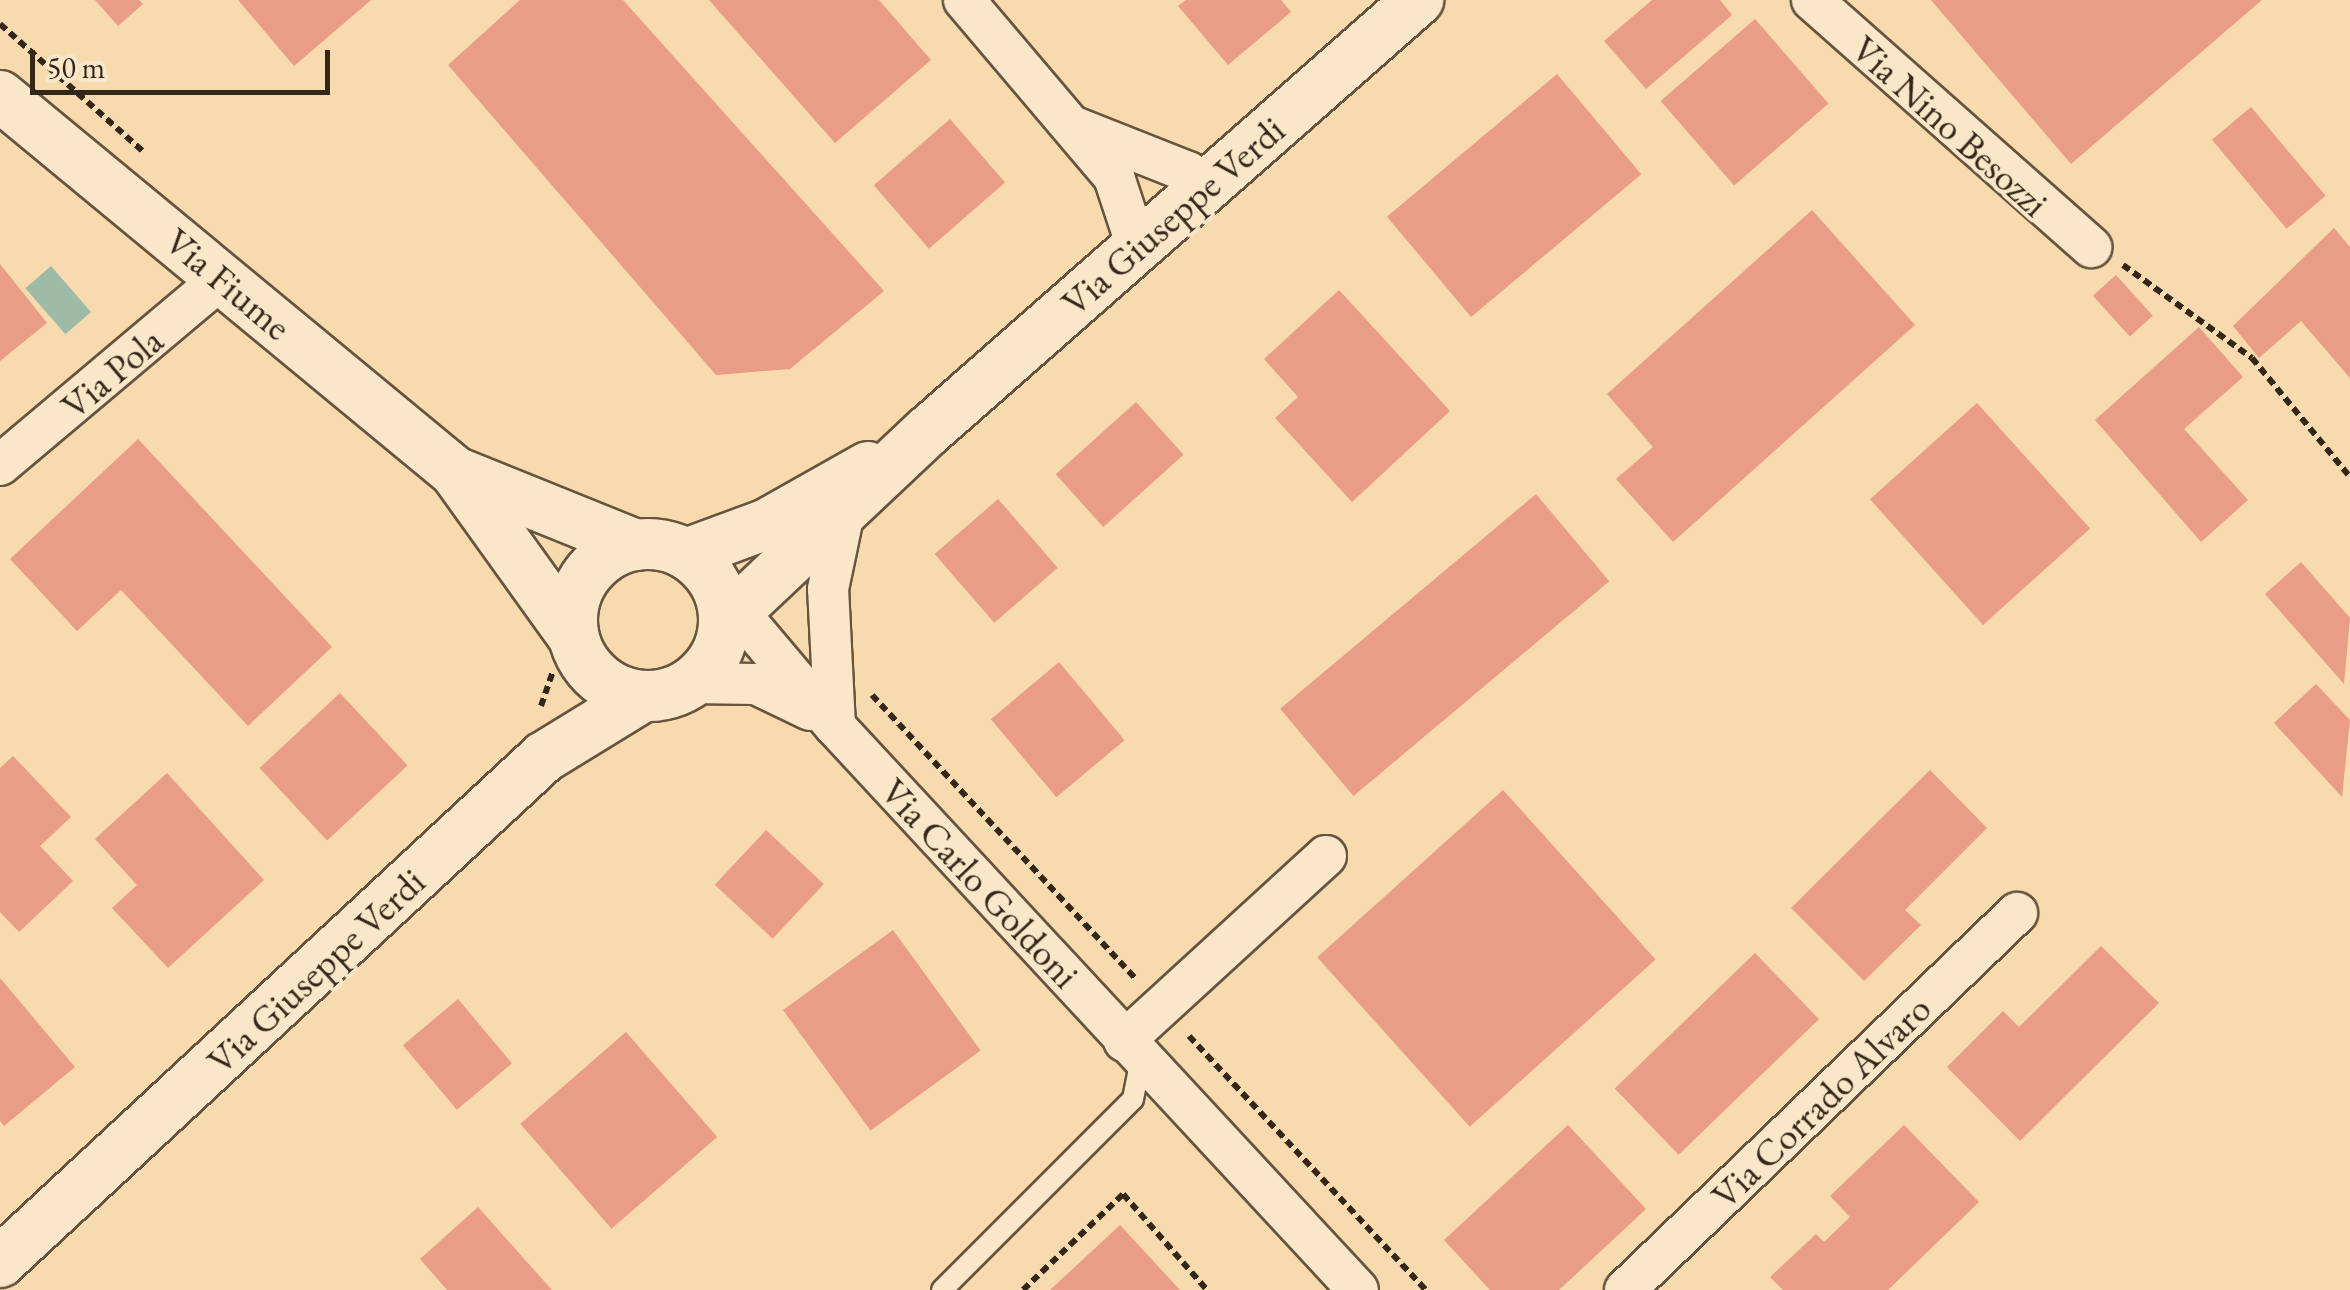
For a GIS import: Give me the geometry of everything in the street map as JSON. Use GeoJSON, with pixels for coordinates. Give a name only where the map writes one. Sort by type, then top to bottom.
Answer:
{"type":"FeatureCollection","features":[{"type":"Feature","properties":{"kind":"street"},"geometry":{"type":"LineString","coordinates":[[964,0],[1114,177],[1137,247]]}},
{"type":"Feature","properties":{"kind":"street","name":"Via Giuseppe Verdi"},"geometry":{"type":"LineString","coordinates":[[716,593],[844,517],[928,431],[1418,0]]}},
{"type":"Feature","properties":{"kind":"street","name":"Via Nino Besozzi"},"geometry":{"type":"LineString","coordinates":[[1812,0],[2091,248]]}},
{"type":"Feature","properties":{"kind":"street","name":"Via Fiume"},"geometry":{"type":"LineString","coordinates":[[0,96],[454,472],[597,677],[642,696]]}},
{"type":"Feature","properties":{"kind":"street"},"geometry":{"type":"LineString","coordinates":[[1072,126],[1188,172],[1203,189]]}},
{"type":"Feature","properties":{"kind":"street","name":"Via Pola"},"geometry":{"type":"LineString","coordinates":[[0,465],[222,278]]}},
{"type":"Feature","properties":{"kind":"street","name":"Via Giuseppe Verdi"},"geometry":{"type":"LineString","coordinates":[[716,593],[767,524],[928,431]]}},
{"type":"Feature","properties":{"kind":"street","name":"Via Fiume"},"geometry":{"type":"LineString","coordinates":[[454,472],[636,544],[716,593]]}},
{"type":"Feature","properties":{"kind":"street"},"geometry":{"type":"LineString","coordinates":[[835,726],[828,574],[844,517]]}},
{"type":"Feature","properties":{"kind":"street"},"geometry":{"type":"LineString","coordinates":[[572,636],[572,610],[593,566],[636,544]]}},
{"type":"Feature","properties":{"kind":"street"},"geometry":{"type":"LineString","coordinates":[[642,696],[692,683],[720,646],[716,593]]}},
{"type":"Feature","properties":{"kind":"street","name":"Via Carlo Goldoni"},"geometry":{"type":"LineString","coordinates":[[716,593],[1358,1290]]}},
{"type":"Feature","properties":{"kind":"street","name":"Via Carlo Goldoni"},"geometry":{"type":"LineString","coordinates":[[692,683],[756,684],[835,726]]}},
{"type":"Feature","properties":{"kind":"street","name":"Via Giuseppe Verdi"},"geometry":{"type":"LineString","coordinates":[[0,1262],[544,757],[642,696]]}},
{"type":"Feature","properties":{"kind":"street"},"geometry":{"type":"LineString","coordinates":[[1133,1050],[1162,1006],[1326,856]]}},
{"type":"Feature","properties":{"kind":"street","name":"Via Corrado Alvaro"},"geometry":{"type":"LineString","coordinates":[[1625,1290],[2017,913]]}},
{"type":"Feature","properties":{"kind":"lane"},"geometry":{"type":"LineString","coordinates":[[942,1290],[1134,1100],[1133,1050]]}},
{"type":"Feature","properties":{"kind":"path"},"geometry":{"type":"LineString","coordinates":[[0,24],[157,163]]}},
{"type":"Feature","properties":{"kind":"path"},"geometry":{"type":"LineString","coordinates":[[2091,248],[2252,358],[2350,476]]}},
{"type":"Feature","properties":{"kind":"path"},"geometry":{"type":"LineString","coordinates":[[870,676],[870,694],[1426,1290]]}},
{"type":"Feature","properties":{"kind":"path"},"geometry":{"type":"LineString","coordinates":[[1023,1290],[1123,1194],[1207,1290]]}},
{"type":"Feature","properties":{"kind":"shaded area"},"geometry":{"type":"Polygon","coordinates":[[[51,266],[91,312],[65,334],[25,288],[51,266]]]}},
{"type":"Feature","properties":{"kind":"building"},"geometry":{"type":"Polygon","coordinates":[[[95,0],[139,0],[143,4],[118,26],[95,0]]]}},
{"type":"Feature","properties":{"kind":"building"},"geometry":{"type":"Polygon","coordinates":[[[238,0],[371,0],[294,66],[238,0]]]}},
{"type":"Feature","properties":{"kind":"building"},"geometry":{"type":"Polygon","coordinates":[[[520,0],[623,0],[884,291],[790,369],[716,375],[448,65],[520,0]]]}},
{"type":"Feature","properties":{"kind":"building"},"geometry":{"type":"Polygon","coordinates":[[[709,0],[879,0],[931,60],[835,143],[709,0]]]}},
{"type":"Feature","properties":{"kind":"building"},"geometry":{"type":"Polygon","coordinates":[[[1186,0],[1281,0],[1291,12],[1228,65],[1178,6],[1186,0]]]}},
{"type":"Feature","properties":{"kind":"building"},"geometry":{"type":"Polygon","coordinates":[[[1652,0],[1720,0],[1732,15],[1646,89],[1604,41],[1652,0]]]}},
{"type":"Feature","properties":{"kind":"building"},"geometry":{"type":"Polygon","coordinates":[[[1931,0],[2262,0],[2071,164],[1931,0]]]}},
{"type":"Feature","properties":{"kind":"building"},"geometry":{"type":"Polygon","coordinates":[[[1755,19],[1828,104],[1734,186],[1661,101],[1755,19]]]}},
{"type":"Feature","properties":{"kind":"building"},"geometry":{"type":"Polygon","coordinates":[[[1557,74],[1641,174],[1471,317],[1387,217],[1557,74]]]}},
{"type":"Feature","properties":{"kind":"building"},"geometry":{"type":"Polygon","coordinates":[[[2251,107],[2326,196],[2286,229],[2212,140],[2251,107]]]}},
{"type":"Feature","properties":{"kind":"building"},"geometry":{"type":"Polygon","coordinates":[[[950,119],[1005,182],[929,249],[874,185],[950,119]]]}},
{"type":"Feature","properties":{"kind":"building"},"geometry":{"type":"Polygon","coordinates":[[[1812,210],[1915,325],[1673,542],[1616,479],[1653,447],[1607,394],[1812,210]]]}},
{"type":"Feature","properties":{"kind":"building"},"geometry":{"type":"Polygon","coordinates":[[[2334,228],[2350,247],[2350,378],[2301,321],[2259,358],[2233,326],[2334,228]]]}},
{"type":"Feature","properties":{"kind":"building"},"geometry":{"type":"Polygon","coordinates":[[[0,264],[47,323],[0,361],[0,264]]]}},
{"type":"Feature","properties":{"kind":"building"},"geometry":{"type":"Polygon","coordinates":[[[2116,275],[2153,316],[2130,337],[2093,296],[2116,275]]]}},
{"type":"Feature","properties":{"kind":"building"},"geometry":{"type":"Polygon","coordinates":[[[1339,290],[1450,411],[1352,502],[1275,418],[1298,397],[1264,359],[1339,290]]]}},
{"type":"Feature","properties":{"kind":"building"},"geometry":{"type":"Polygon","coordinates":[[[2199,327],[2243,377],[2184,429],[2248,500],[2201,542],[2095,420],[2199,327]]]}},
{"type":"Feature","properties":{"kind":"building"},"geometry":{"type":"Polygon","coordinates":[[[1136,402],[1184,455],[1103,527],[1056,474],[1136,402]]]}},
{"type":"Feature","properties":{"kind":"building"},"geometry":{"type":"Polygon","coordinates":[[[1977,403],[2090,529],[1983,625],[1870,499],[1977,403]]]}},
{"type":"Feature","properties":{"kind":"building"},"geometry":{"type":"Polygon","coordinates":[[[138,439],[332,647],[248,726],[121,590],[77,631],[10,559],[138,439]]]}},
{"type":"Feature","properties":{"kind":"building"},"geometry":{"type":"Polygon","coordinates":[[[1536,494],[1609,581],[1353,796],[1280,709],[1536,494]]]}},
{"type":"Feature","properties":{"kind":"building"},"geometry":{"type":"Polygon","coordinates":[[[998,499],[1058,568],[994,623],[935,554],[998,499]]]}},
{"type":"Feature","properties":{"kind":"building"},"geometry":{"type":"Polygon","coordinates":[[[2301,562],[2350,618],[2344,684],[2265,594],[2301,562]]]}},
{"type":"Feature","properties":{"kind":"building"},"geometry":{"type":"Polygon","coordinates":[[[1059,662],[1125,740],[1056,797],[991,719],[1059,662]]]}},
{"type":"Feature","properties":{"kind":"building"},"geometry":{"type":"Polygon","coordinates":[[[2316,684],[2350,720],[2342,797],[2274,723],[2316,684]]]}},
{"type":"Feature","properties":{"kind":"building"},"geometry":{"type":"Polygon","coordinates":[[[340,693],[408,765],[327,840],[260,768],[340,693]]]}},
{"type":"Feature","properties":{"kind":"building"},"geometry":{"type":"Polygon","coordinates":[[[13,756],[71,817],[40,846],[73,881],[19,932],[0,912],[0,768],[13,756]]]}},
{"type":"Feature","properties":{"kind":"building"},"geometry":{"type":"Polygon","coordinates":[[[1930,770],[1987,828],[1905,910],[1921,925],[1864,981],[1791,908],[1930,770]]]}},
{"type":"Feature","properties":{"kind":"building"},"geometry":{"type":"Polygon","coordinates":[[[167,773],[264,880],[168,968],[112,908],[137,885],[95,839],[167,773]]]}},
{"type":"Feature","properties":{"kind":"building"},"geometry":{"type":"Polygon","coordinates":[[[1503,790],[1656,959],[1470,1127],[1317,957],[1503,790]]]}},
{"type":"Feature","properties":{"kind":"building"},"geometry":{"type":"Polygon","coordinates":[[[766,830],[824,884],[773,939],[715,885],[766,830]]]}},
{"type":"Feature","properties":{"kind":"building"},"geometry":{"type":"Polygon","coordinates":[[[893,930],[981,1051],[871,1130],[783,1010],[893,930]]]}},
{"type":"Feature","properties":{"kind":"building"},"geometry":{"type":"Polygon","coordinates":[[[2101,946],[2159,1003],[2020,1141],[1947,1067],[2003,1011],[2019,1027],[2101,946]]]}},
{"type":"Feature","properties":{"kind":"building"},"geometry":{"type":"Polygon","coordinates":[[[1755,953],[1819,1019],[1679,1155],[1615,1088],[1755,953]]]}},
{"type":"Feature","properties":{"kind":"building"},"geometry":{"type":"Polygon","coordinates":[[[0,978],[75,1067],[4,1126],[0,1121],[0,978]]]}},
{"type":"Feature","properties":{"kind":"building"},"geometry":{"type":"Polygon","coordinates":[[[458,999],[512,1063],[457,1110],[403,1045],[458,999]]]}},
{"type":"Feature","properties":{"kind":"building"},"geometry":{"type":"Polygon","coordinates":[[[626,1032],[717,1137],[612,1229],[520,1124],[626,1032]]]}},
{"type":"Feature","properties":{"kind":"building"},"geometry":{"type":"Polygon","coordinates":[[[1568,1125],[1646,1209],[1559,1290],[1490,1290],[1444,1240],[1568,1125]]]}},
{"type":"Feature","properties":{"kind":"building"},"geometry":{"type":"Polygon","coordinates":[[[1904,1125],[1979,1202],[1888,1290],[1783,1290],[1770,1277],[1816,1234],[1824,1242],[1850,1217],[1830,1196],[1904,1125]]]}},
{"type":"Feature","properties":{"kind":"building"},"geometry":{"type":"Polygon","coordinates":[[[478,1207],[552,1290],[447,1290],[420,1259],[478,1207]]]}},
{"type":"Feature","properties":{"kind":"building"},"geometry":{"type":"Polygon","coordinates":[[[1120,1225],[1180,1290],[1050,1290],[1120,1225]]]}}]}
